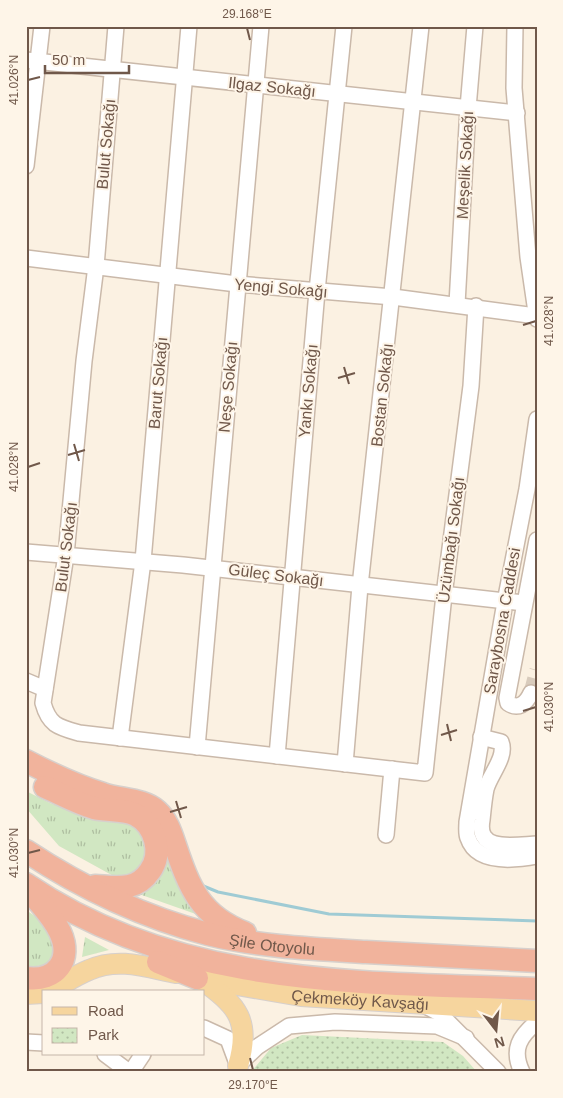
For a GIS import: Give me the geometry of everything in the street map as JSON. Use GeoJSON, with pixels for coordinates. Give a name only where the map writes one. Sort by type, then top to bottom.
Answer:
{"type":"FeatureCollection","features":[{"type":"Feature","properties":{"kind":"highway"},"geometry":{"type":"LineString","coordinates":[[26,761],[91,790],[147,805],[156,810],[169,830],[190,886],[207,910],[219,921],[234,929],[286,946]]}},
{"type":"Feature","properties":{"kind":"highway"},"geometry":{"type":"LineString","coordinates":[[26,777],[95,808],[135,814],[151,830],[157,853],[155,864],[142,880],[123,889],[82,884]]}},
{"type":"Feature","properties":{"kind":"highway","name":"Şile Otoyolu"},"geometry":{"type":"LineString","coordinates":[[26,851],[82,884],[127,906],[177,925],[232,938],[286,946],[537,961]]}},
{"type":"Feature","properties":{"kind":"highway"},"geometry":{"type":"LineString","coordinates":[[26,885],[60,931],[64,951],[59,969],[51,975],[41,978],[26,978]]}},
{"type":"Feature","properties":{"kind":"highway","name":"Şile Otoyolu"},"geometry":{"type":"LineString","coordinates":[[26,885],[117,934],[188,958],[281,975],[358,982],[537,989]]}},
{"type":"Feature","properties":{"kind":"highway"},"geometry":{"type":"LineString","coordinates":[[65,907],[106,939],[144,958],[198,978]]}},
{"type":"Feature","properties":{"kind":"main road","name":"Çekmeköy Kavşağı"},"geometry":{"type":"LineString","coordinates":[[52,990],[90,969],[108,964],[134,964],[198,978],[302,996],[423,1004]]}},
{"type":"Feature","properties":{"kind":"main road"},"geometry":{"type":"LineString","coordinates":[[198,978],[223,995],[235,1007],[242,1025],[244,1047],[235,1069]]}},
{"type":"Feature","properties":{"kind":"main road"},"geometry":{"type":"LineString","coordinates":[[26,994],[42,993]]}},
{"type":"Feature","properties":{"kind":"main road"},"geometry":{"type":"LineString","coordinates":[[423,1004],[537,1011]]}},
{"type":"Feature","properties":{"kind":"street"},"geometry":{"type":"LineString","coordinates":[[26,166],[32,61],[42,26]]}},
{"type":"Feature","properties":{"kind":"street","name":"Bulut Sokağı"},"geometry":{"type":"LineString","coordinates":[[116,26],[96,266],[84,361],[66,555],[43,703],[47,718],[60,727],[79,733],[425,773]]}},
{"type":"Feature","properties":{"kind":"street","name":"Barut Sokağı"},"geometry":{"type":"LineString","coordinates":[[120,738],[143,561],[190,26]]}},
{"type":"Feature","properties":{"kind":"street","name":"Neşe Sokağı"},"geometry":{"type":"LineString","coordinates":[[197,747],[237,284],[262,26]]}},
{"type":"Feature","properties":{"kind":"street","name":"Yankı Sokağı"},"geometry":{"type":"LineString","coordinates":[[277,756],[317,291],[344,26]]}},
{"type":"Feature","properties":{"kind":"street","name":"Bostan Sokağı"},"geometry":{"type":"LineString","coordinates":[[345,764],[360,586],[393,297],[421,26]]}},
{"type":"Feature","properties":{"kind":"street","name":"Meşelik Sokağı"},"geometry":{"type":"LineString","coordinates":[[458,304],[468,108],[476,26]]}},
{"type":"Feature","properties":{"kind":"street"},"geometry":{"type":"LineString","coordinates":[[515,26],[514,88],[517,113],[530,174],[528,257],[536,317]]}},
{"type":"Feature","properties":{"kind":"street","name":"Ilgaz Sokağı"},"geometry":{"type":"LineString","coordinates":[[32,61],[517,113]]}},
{"type":"Feature","properties":{"kind":"street","name":"Yengi Sokağı"},"geometry":{"type":"LineString","coordinates":[[26,258],[237,284],[476,306],[536,317]]}},
{"type":"Feature","properties":{"kind":"street","name":"Üzümbağı Sokağı"},"geometry":{"type":"LineString","coordinates":[[425,773],[444,595],[471,386],[476,306]]}},
{"type":"Feature","properties":{"kind":"street","name":"Saraybosna Caddesi"},"geometry":{"type":"LineString","coordinates":[[537,420],[527,488],[467,822],[468,839],[478,851],[496,860],[514,860],[537,856]]}},
{"type":"Feature","properties":{"kind":"street"},"geometry":{"type":"LineString","coordinates":[[530,694],[522,705],[512,706],[508,703],[507,698],[537,540]]}},
{"type":"Feature","properties":{"kind":"street","name":"Güleç Sokağı"},"geometry":{"type":"LineString","coordinates":[[26,552],[213,568],[524,603]]}},
{"type":"Feature","properties":{"kind":"street"},"geometry":{"type":"LineString","coordinates":[[26,680],[45,689]]}},
{"type":"Feature","properties":{"kind":"street"},"geometry":{"type":"LineString","coordinates":[[481,737],[501,742],[503,751],[486,787],[480,830],[482,838],[491,844],[537,844]]}},
{"type":"Feature","properties":{"kind":"street"},"geometry":{"type":"LineString","coordinates":[[386,835],[392,769]]}},
{"type":"Feature","properties":{"kind":"street","name":"Çekmeköy Kavşağı"},"geometry":{"type":"LineString","coordinates":[[423,1004],[439,1013],[498,1072]]}},
{"type":"Feature","properties":{"kind":"street"},"geometry":{"type":"LineString","coordinates":[[235,1069],[256,1046],[289,1026],[335,1022],[437,1026],[466,1038]]}},
{"type":"Feature","properties":{"kind":"street"},"geometry":{"type":"LineString","coordinates":[[522,1072],[518,1065],[517,1048],[521,1036],[537,1022]]}},
{"type":"Feature","properties":{"kind":"street"},"geometry":{"type":"LineString","coordinates":[[205,1028],[228,1039],[235,1069]]}},
{"type":"Feature","properties":{"kind":"street"},"geometry":{"type":"LineString","coordinates":[[26,1042],[42,1043]]}},
{"type":"Feature","properties":{"kind":"street"},"geometry":{"type":"LineString","coordinates":[[108,1056],[130,1072],[142,1056]]}},
{"type":"Feature","properties":{"kind":"green space"},"geometry":{"type":"Polygon","coordinates":[[[26,791],[52,804],[131,824],[141,830],[148,840],[141,873],[117,878],[59,846],[26,808],[26,791]]]}},
{"type":"Feature","properties":{"kind":"green space"},"geometry":{"type":"Polygon","coordinates":[[[171,853],[207,918],[136,893],[158,878],[171,853]]]}},
{"type":"Feature","properties":{"kind":"green space"},"geometry":{"type":"Polygon","coordinates":[[[26,910],[45,923],[58,948],[47,965],[26,967],[26,910]]]}},
{"type":"Feature","properties":{"kind":"green space"},"geometry":{"type":"Polygon","coordinates":[[[85,937],[109,950],[82,957],[85,937]]]}},
{"type":"Feature","properties":{"kind":"green space"},"geometry":{"type":"Polygon","coordinates":[[[302,1035],[443,1042],[463,1056],[477,1072],[251,1072],[271,1048],[302,1035]]]}},
{"type":"Feature","properties":{"kind":"waterway"},"geometry":{"type":"LineString","coordinates":[[201,885],[218,892],[329,914],[537,921]]}},
{"type":"Feature","properties":{"kind":"tunnel"},"geometry":{"type":"LineString","coordinates":[[531,693],[537,670]]}}]}
